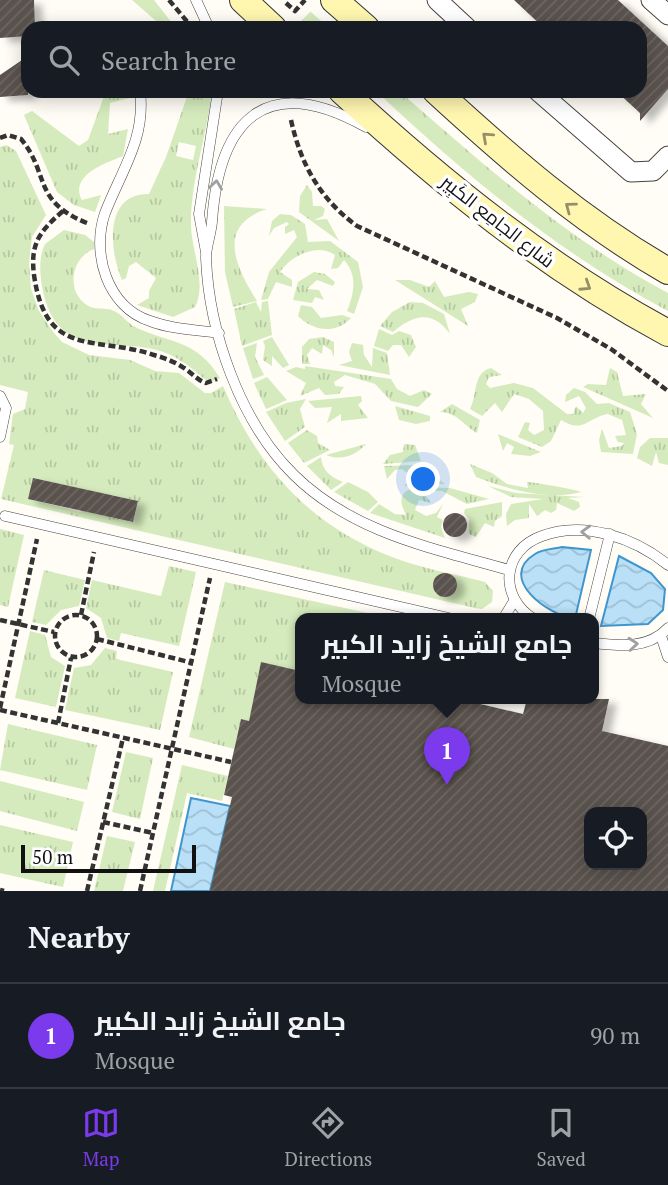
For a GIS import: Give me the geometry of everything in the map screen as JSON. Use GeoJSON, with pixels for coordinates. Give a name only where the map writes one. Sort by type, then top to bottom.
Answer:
{"type":"FeatureCollection","features":[{"type":"Feature","properties":{"kind":"main road"},"geometry":{"type":"LineString","coordinates":[[243,0],[266,21]]}},
{"type":"Feature","properties":{"kind":"main road"},"geometry":{"type":"LineString","coordinates":[[334,0],[358,21]]}},
{"type":"Feature","properties":{"kind":"main road","name":"شارع الجامِع الكَبِير"},"geometry":{"type":"LineString","coordinates":[[350,98],[400,144],[553,265],[616,305],[668,333]]}},
{"type":"Feature","properties":{"kind":"main road"},"geometry":{"type":"LineString","coordinates":[[444,98],[537,183],[582,216],[668,271]]}},
{"type":"Feature","properties":{"kind":"street"},"geometry":{"type":"LineString","coordinates":[[437,0],[456,21]]}},
{"type":"Feature","properties":{"kind":"street"},"geometry":{"type":"LineString","coordinates":[[651,0],[668,15]]}},
{"type":"Feature","properties":{"kind":"street"},"geometry":{"type":"LineString","coordinates":[[546,98],[631,172],[653,171],[668,156]]}},
{"type":"Feature","properties":{"kind":"lane"},"geometry":{"type":"LineString","coordinates":[[196,0],[206,21]]}},
{"type":"Feature","properties":{"kind":"lane"},"geometry":{"type":"LineString","coordinates":[[140,98],[138,137],[102,226],[102,266],[113,290],[130,311],[151,322],[219,333]]}},
{"type":"Feature","properties":{"kind":"lane"},"geometry":{"type":"LineString","coordinates":[[217,98],[199,214],[219,333],[232,371],[256,424],[274,453],[317,494],[370,528],[404,541],[509,570]]}},
{"type":"Feature","properties":{"kind":"lane"},"geometry":{"type":"LineString","coordinates":[[206,253],[218,170],[227,146],[246,121],[262,111],[292,103],[334,111],[400,144]]}},
{"type":"Feature","properties":{"kind":"lane"},"geometry":{"type":"LineString","coordinates":[[0,396],[6,408],[0,437]]}},
{"type":"Feature","properties":{"kind":"lane"},"geometry":{"type":"LineString","coordinates":[[5,516],[427,613]]}},
{"type":"Feature","properties":{"kind":"lane"},"geometry":{"type":"LineString","coordinates":[[527,613],[514,601],[510,591],[509,570],[521,549],[545,534],[588,531],[610,534],[642,547],[668,565]]}},
{"type":"Feature","properties":{"kind":"lane"},"geometry":{"type":"LineString","coordinates":[[590,613],[610,534]]}},
{"type":"Feature","properties":{"kind":"lane"},"geometry":{"type":"LineString","coordinates":[[507,613],[514,601]]}},
{"type":"Feature","properties":{"kind":"lane"},"geometry":{"type":"LineString","coordinates":[[599,643],[645,643],[664,632],[668,657]]}},
{"type":"Feature","properties":{"kind":"path"},"geometry":{"type":"LineString","coordinates":[[282,0],[295,11],[305,0]]}},
{"type":"Feature","properties":{"kind":"path"},"geometry":{"type":"LineString","coordinates":[[292,103],[293,129],[308,172],[342,215],[357,226],[557,318],[611,349],[668,391]]}},
{"type":"Feature","properties":{"kind":"path"},"geometry":{"type":"LineString","coordinates":[[0,138],[8,135],[20,139],[44,190],[63,211],[86,223],[102,226]]}},
{"type":"Feature","properties":{"kind":"path"},"geometry":{"type":"LineString","coordinates":[[63,211],[40,232],[33,247],[38,298],[49,322],[81,341],[139,351],[174,362],[206,383],[232,371]]}},
{"type":"Feature","properties":{"kind":"path"},"geometry":{"type":"LineString","coordinates":[[40,524],[0,709],[232,762]]}},
{"type":"Feature","properties":{"kind":"path"},"geometry":{"type":"LineString","coordinates":[[81,615],[97,537]]}},
{"type":"Feature","properties":{"kind":"path"},"geometry":{"type":"LineString","coordinates":[[140,891],[213,564]]}},
{"type":"Feature","properties":{"kind":"path"},"geometry":{"type":"LineString","coordinates":[[81,615],[61,620],[54,632],[58,649],[71,658],[85,656],[97,639]]}},
{"type":"Feature","properties":{"kind":"path"},"geometry":{"type":"LineString","coordinates":[[81,615],[93,624],[97,639]]}},
{"type":"Feature","properties":{"kind":"path"},"geometry":{"type":"LineString","coordinates":[[0,620],[54,632]]}},
{"type":"Feature","properties":{"kind":"path"},"geometry":{"type":"LineString","coordinates":[[97,639],[193,663]]}},
{"type":"Feature","properties":{"kind":"path"},"geometry":{"type":"LineString","coordinates":[[58,723],[71,658]]}},
{"type":"Feature","properties":{"kind":"path"},"geometry":{"type":"LineString","coordinates":[[87,891],[123,737]]}},
{"type":"Feature","properties":{"kind":"path"},"geometry":{"type":"LineString","coordinates":[[103,822],[153,834]]}},
{"type":"Feature","properties":{"kind":"green space"},"geometry":{"type":"Polygon","coordinates":[[[132,0],[154,0],[170,21],[156,21],[132,0]]]}},
{"type":"Feature","properties":{"kind":"green space"},"geometry":{"type":"Polygon","coordinates":[[[311,12],[321,21],[301,21],[311,12]]]}},
{"type":"Feature","properties":{"kind":"green space"},"geometry":{"type":"Polygon","coordinates":[[[103,98],[130,98],[110,103],[108,134],[128,129],[123,156],[91,171],[81,184],[79,191],[82,200],[101,195],[95,212],[74,205],[57,192],[24,115],[32,111],[79,146],[88,140],[103,98]]]}},
{"type":"Feature","properties":{"kind":"green space"},"geometry":{"type":"Polygon","coordinates":[[[187,98],[211,98],[191,210],[192,237],[200,288],[195,307],[173,317],[137,305],[149,298],[149,291],[156,278],[136,262],[129,266],[126,278],[122,280],[114,254],[114,225],[117,213],[124,203],[134,196],[149,194],[166,157],[187,98]],[[179,142],[176,156],[193,160],[196,146],[179,142]]]}},
{"type":"Feature","properties":{"kind":"green space"},"geometry":{"type":"Polygon","coordinates":[[[384,98],[407,98],[495,174],[561,225],[631,272],[668,293],[668,311],[551,238],[444,153],[384,98]]]}},
{"type":"Feature","properties":{"kind":"green space"},"geometry":{"type":"Polygon","coordinates":[[[6,145],[16,151],[46,215],[32,237],[29,263],[31,289],[39,311],[62,342],[89,355],[130,360],[155,371],[179,373],[205,393],[211,393],[223,386],[252,442],[289,490],[311,510],[362,544],[392,557],[485,582],[493,591],[492,602],[482,609],[475,608],[1,499],[14,445],[9,444],[13,414],[25,409],[28,392],[0,385],[0,147],[6,145]],[[87,491],[29,499],[81,512],[87,491]],[[112,495],[107,516],[133,522],[138,501],[112,495]],[[449,574],[438,576],[434,591],[447,597],[453,593],[456,583],[449,574]]]}},
{"type":"Feature","properties":{"kind":"green space"},"geometry":{"type":"Polygon","coordinates":[[[307,185],[312,192],[313,206],[325,209],[323,216],[314,220],[327,219],[339,241],[299,212],[300,196],[307,185]]]}},
{"type":"Feature","properties":{"kind":"green space"},"geometry":{"type":"Polygon","coordinates":[[[224,206],[267,209],[251,216],[235,237],[237,261],[257,301],[233,307],[225,272],[224,206]]]}},
{"type":"Feature","properties":{"kind":"green space"},"geometry":{"type":"Polygon","coordinates":[[[280,214],[291,215],[305,224],[308,242],[330,241],[358,262],[363,287],[354,314],[347,311],[353,285],[351,272],[344,260],[338,268],[331,269],[335,255],[328,251],[313,250],[297,256],[280,272],[292,280],[292,287],[276,282],[268,299],[261,300],[269,272],[297,237],[294,230],[285,234],[285,227],[289,224],[287,222],[274,228],[269,236],[272,221],[280,214]]]}},
{"type":"Feature","properties":{"kind":"green space"},"geometry":{"type":"Polygon","coordinates":[[[64,230],[85,235],[94,242],[94,249],[81,258],[74,272],[75,288],[83,302],[91,307],[114,311],[135,327],[192,349],[211,365],[220,378],[211,382],[182,361],[157,350],[89,342],[74,337],[61,328],[51,314],[43,292],[40,268],[45,244],[64,230]]]}},
{"type":"Feature","properties":{"kind":"green space"},"geometry":{"type":"Polygon","coordinates":[[[314,272],[325,274],[335,282],[333,286],[317,280],[307,289],[319,290],[324,300],[315,297],[312,303],[293,300],[298,282],[314,272]]]}},
{"type":"Feature","properties":{"kind":"green space"},"geometry":{"type":"Polygon","coordinates":[[[395,280],[410,280],[429,287],[435,281],[444,297],[469,292],[478,294],[475,302],[461,309],[468,326],[395,280]]]}},
{"type":"Feature","properties":{"kind":"green space"},"geometry":{"type":"Polygon","coordinates":[[[268,301],[272,335],[242,346],[234,309],[256,302],[261,312],[262,302],[268,301]]]}},
{"type":"Feature","properties":{"kind":"green space"},"geometry":{"type":"Polygon","coordinates":[[[410,302],[423,303],[444,314],[450,334],[437,321],[423,317],[408,321],[393,332],[380,326],[392,312],[410,302]]]}},
{"type":"Feature","properties":{"kind":"green space"},"geometry":{"type":"Polygon","coordinates":[[[301,305],[312,307],[321,318],[342,315],[351,318],[338,327],[317,328],[298,316],[301,305]]]}},
{"type":"Feature","properties":{"kind":"green space"},"geometry":{"type":"Polygon","coordinates":[[[379,329],[392,335],[399,331],[411,335],[416,347],[409,357],[401,345],[393,345],[388,351],[374,346],[379,329]]]}},
{"type":"Feature","properties":{"kind":"green space"},"geometry":{"type":"Polygon","coordinates":[[[272,337],[289,365],[283,368],[272,356],[272,366],[263,360],[263,341],[272,337]]]}},
{"type":"Feature","properties":{"kind":"green space"},"geometry":{"type":"Polygon","coordinates":[[[323,337],[334,342],[334,357],[331,350],[323,345],[322,354],[312,348],[307,355],[310,364],[302,364],[302,347],[309,339],[323,337]]]}},
{"type":"Feature","properties":{"kind":"green space"},"geometry":{"type":"Polygon","coordinates":[[[257,343],[255,357],[264,375],[253,379],[243,348],[257,343]]]}},
{"type":"Feature","properties":{"kind":"green space"},"geometry":{"type":"Polygon","coordinates":[[[352,343],[363,345],[364,355],[372,367],[373,348],[387,353],[390,375],[339,365],[352,361],[349,352],[352,343]]]}},
{"type":"Feature","properties":{"kind":"green space"},"geometry":{"type":"Polygon","coordinates":[[[305,366],[391,379],[397,389],[410,396],[424,390],[432,394],[418,407],[391,401],[375,384],[345,375],[334,382],[335,386],[344,387],[339,394],[325,395],[319,388],[300,396],[306,383],[286,371],[296,367],[305,369],[305,366]]]}},
{"type":"Feature","properties":{"kind":"green space"},"geometry":{"type":"Polygon","coordinates":[[[491,368],[502,375],[489,377],[486,384],[490,388],[514,383],[533,388],[567,414],[573,414],[576,406],[583,413],[586,408],[579,396],[565,402],[566,395],[574,388],[585,392],[597,404],[609,403],[630,412],[637,434],[633,454],[601,452],[599,440],[602,429],[609,448],[622,446],[624,443],[618,442],[615,436],[626,435],[622,420],[608,414],[575,426],[561,420],[551,441],[542,447],[518,437],[525,422],[530,423],[528,430],[534,435],[544,430],[543,411],[529,399],[514,394],[502,412],[495,403],[482,416],[470,409],[478,379],[491,368]]]}},
{"type":"Feature","properties":{"kind":"green space"},"geometry":{"type":"Polygon","coordinates":[[[610,368],[617,372],[623,396],[646,394],[641,404],[653,418],[583,387],[588,384],[606,385],[610,368]]]}},
{"type":"Feature","properties":{"kind":"green space"},"geometry":{"type":"Polygon","coordinates":[[[267,377],[287,400],[266,409],[254,383],[267,377]]]}},
{"type":"Feature","properties":{"kind":"green space"},"geometry":{"type":"Polygon","coordinates":[[[361,396],[362,401],[358,405],[368,418],[341,421],[341,414],[327,423],[332,407],[315,408],[308,401],[361,396]]]}},
{"type":"Feature","properties":{"kind":"green space"},"geometry":{"type":"Polygon","coordinates":[[[306,399],[300,409],[305,427],[285,441],[266,412],[286,403],[306,399]]]}},
{"type":"Feature","properties":{"kind":"green space"},"geometry":{"type":"Polygon","coordinates":[[[452,404],[480,420],[477,433],[456,417],[440,412],[452,404]]]}},
{"type":"Feature","properties":{"kind":"green space"},"geometry":{"type":"Polygon","coordinates":[[[395,406],[430,416],[430,421],[416,424],[399,420],[395,406]]]}},
{"type":"Feature","properties":{"kind":"green space"},"geometry":{"type":"Polygon","coordinates":[[[307,430],[317,436],[318,443],[330,450],[304,463],[288,443],[307,430]]]}},
{"type":"Feature","properties":{"kind":"green space"},"geometry":{"type":"Polygon","coordinates":[[[498,434],[541,452],[530,456],[511,454],[514,447],[507,443],[503,451],[498,434]]]}},
{"type":"Feature","properties":{"kind":"green space"},"geometry":{"type":"Polygon","coordinates":[[[650,438],[668,438],[668,465],[659,463],[656,452],[652,466],[637,458],[640,447],[650,438]]]}},
{"type":"Feature","properties":{"kind":"green space"},"geometry":{"type":"Polygon","coordinates":[[[366,444],[348,456],[337,458],[326,455],[366,444]]]}},
{"type":"Feature","properties":{"kind":"green space"},"geometry":{"type":"Polygon","coordinates":[[[404,444],[415,445],[421,461],[383,464],[390,455],[403,452],[404,444]]]}},
{"type":"Feature","properties":{"kind":"green space"},"geometry":{"type":"Polygon","coordinates":[[[321,457],[328,473],[343,482],[331,490],[307,466],[321,457]]]}},
{"type":"Feature","properties":{"kind":"green space"},"geometry":{"type":"Polygon","coordinates":[[[470,464],[492,473],[507,484],[528,488],[527,482],[531,482],[581,492],[541,494],[501,486],[476,477],[470,464]]]}},
{"type":"Feature","properties":{"kind":"green space"},"geometry":{"type":"Polygon","coordinates":[[[420,465],[445,484],[404,486],[413,477],[402,469],[395,470],[387,479],[384,466],[420,465]]]}},
{"type":"Feature","properties":{"kind":"green space"},"geometry":{"type":"Polygon","coordinates":[[[348,482],[368,492],[378,502],[368,511],[334,492],[348,482]]]}},
{"type":"Feature","properties":{"kind":"green space"},"geometry":{"type":"Polygon","coordinates":[[[488,486],[516,493],[584,497],[568,498],[579,502],[580,507],[574,511],[557,503],[556,510],[551,513],[545,510],[537,516],[529,504],[529,518],[515,520],[507,526],[506,514],[511,504],[543,499],[511,497],[488,486]]]}},
{"type":"Feature","properties":{"kind":"green space"},"geometry":{"type":"Polygon","coordinates":[[[412,488],[450,488],[489,499],[467,504],[442,491],[429,491],[426,496],[431,503],[419,500],[415,510],[426,516],[436,513],[443,504],[437,517],[443,520],[441,527],[445,538],[370,513],[379,504],[395,514],[406,515],[402,497],[412,488]]]}},
{"type":"Feature","properties":{"kind":"green space"},"geometry":{"type":"Polygon","coordinates":[[[502,502],[502,516],[495,521],[494,527],[485,523],[476,537],[469,534],[469,519],[464,513],[465,509],[502,502]]]}},
{"type":"Feature","properties":{"kind":"green space"},"geometry":{"type":"Polygon","coordinates":[[[0,529],[24,535],[8,607],[0,605],[0,529]]]}},
{"type":"Feature","properties":{"kind":"green space"},"geometry":{"type":"Polygon","coordinates":[[[169,566],[196,572],[179,646],[121,633],[119,641],[107,638],[101,618],[86,608],[92,580],[161,596],[169,566]]]}},
{"type":"Feature","properties":{"kind":"green space"},"geometry":{"type":"Polygon","coordinates":[[[44,570],[85,580],[79,606],[61,610],[46,625],[32,622],[44,570]]]}},
{"type":"Feature","properties":{"kind":"green space"},"geometry":{"type":"Polygon","coordinates":[[[225,582],[367,613],[295,613],[295,670],[261,663],[249,721],[241,719],[234,749],[189,737],[225,582]]]}},
{"type":"Feature","properties":{"kind":"green space"},"geometry":{"type":"Polygon","coordinates":[[[30,631],[45,635],[51,657],[65,666],[56,707],[15,698],[30,631]]]}},
{"type":"Feature","properties":{"kind":"green space"},"geometry":{"type":"Polygon","coordinates":[[[105,648],[117,651],[116,659],[173,672],[160,730],[65,710],[74,668],[91,665],[105,648]]]}},
{"type":"Feature","properties":{"kind":"green space"},"geometry":{"type":"Polygon","coordinates":[[[8,724],[97,745],[87,790],[0,770],[8,724]]]}},
{"type":"Feature","properties":{"kind":"green space"},"geometry":{"type":"Polygon","coordinates":[[[126,752],[153,758],[140,819],[112,812],[126,752]]]}},
{"type":"Feature","properties":{"kind":"green space"},"geometry":{"type":"Polygon","coordinates":[[[182,765],[228,776],[222,801],[187,793],[165,891],[153,891],[182,765]]]}},
{"type":"Feature","properties":{"kind":"green space"},"geometry":{"type":"Polygon","coordinates":[[[0,781],[84,802],[77,831],[0,811],[0,781]]]}},
{"type":"Feature","properties":{"kind":"green space"},"geometry":{"type":"Polygon","coordinates":[[[0,825],[73,842],[63,887],[0,873],[0,825]]]}},
{"type":"Feature","properties":{"kind":"green space"},"geometry":{"type":"Polygon","coordinates":[[[107,836],[135,842],[123,891],[94,891],[107,836]]]}},
{"type":"Feature","properties":{"kind":"water"},"geometry":{"type":"Polygon","coordinates":[[[562,547],[591,550],[576,613],[552,611],[531,594],[524,584],[521,574],[524,564],[535,554],[562,547]]]}},
{"type":"Feature","properties":{"kind":"water"},"geometry":{"type":"Polygon","coordinates":[[[619,556],[651,573],[665,589],[663,610],[648,624],[601,626],[619,556]]]}},
{"type":"Feature","properties":{"kind":"water"},"geometry":{"type":"Polygon","coordinates":[[[191,798],[230,806],[210,891],[171,891],[191,798]]]}},
{"type":"Feature","properties":{"kind":"building"},"geometry":{"type":"Polygon","coordinates":[[[0,0],[34,0],[35,21],[21,21],[21,36],[0,38],[0,0]]]}},
{"type":"Feature","properties":{"kind":"building"},"geometry":{"type":"Polygon","coordinates":[[[514,0],[618,0],[641,21],[536,21],[514,0]]]}},
{"type":"Feature","properties":{"kind":"building"},"geometry":{"type":"Polygon","coordinates":[[[647,27],[668,46],[668,89],[640,121],[640,113],[624,98],[647,98],[647,27]]]}},
{"type":"Feature","properties":{"kind":"building"},"geometry":{"type":"Polygon","coordinates":[[[21,61],[21,96],[0,97],[0,75],[21,61]]]}},
{"type":"Feature","properties":{"kind":"building"},"geometry":{"type":"Polygon","coordinates":[[[33,478],[138,501],[133,522],[28,499],[33,478]]]}},
{"type":"Feature","properties":{"kind":"building"},"geometry":{"type":"Polygon","coordinates":[[[455,513],[466,520],[467,525],[460,536],[455,537],[444,530],[443,525],[450,514],[455,513]]]}},
{"type":"Feature","properties":{"kind":"building"},"geometry":{"type":"Polygon","coordinates":[[[445,573],[456,580],[457,585],[450,596],[445,597],[434,590],[433,585],[440,574],[445,573]]]}},
{"type":"Feature","properties":{"kind":"building"},"geometry":{"type":"Polygon","coordinates":[[[261,662],[295,670],[295,704],[480,704],[523,714],[526,704],[599,704],[599,699],[609,699],[602,731],[668,746],[668,891],[210,891],[232,797],[224,795],[241,719],[249,721],[261,662]]]}},
{"type":"Feature","properties":{"kind":"place","name":"جامع الشيخ زايد الكبير"},"geometry":{"type":"Point","coordinates":[447,785]}}]}
